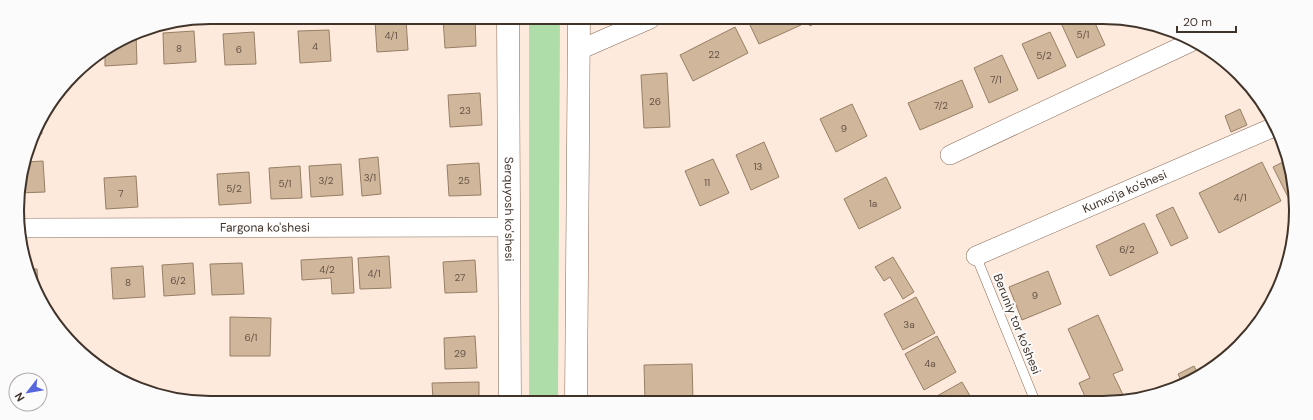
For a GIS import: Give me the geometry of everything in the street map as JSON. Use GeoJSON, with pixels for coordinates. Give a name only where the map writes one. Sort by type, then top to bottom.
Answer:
{"type":"FeatureCollection","features":[{"type":"Feature","properties":{"kind":"street","name":"Serquyosh ko'shesi"},"geometry":{"type":"LineString","coordinates":[[508,24],[510,396]]}},
{"type":"Feature","properties":{"kind":"street"},"geometry":{"type":"LineString","coordinates":[[576,396],[579,24]]}},
{"type":"Feature","properties":{"kind":"street"},"geometry":{"type":"LineString","coordinates":[[579,50],[639,24]]}},
{"type":"Feature","properties":{"kind":"street"},"geometry":{"type":"LineString","coordinates":[[950,155],[1187,44]]}},
{"type":"Feature","properties":{"kind":"street","name":"Kunxo'ja ko'shesi"},"geometry":{"type":"LineString","coordinates":[[976,256],[1270,129]]}},
{"type":"Feature","properties":{"kind":"street","name":"Fargona ko'shesi"},"geometry":{"type":"LineString","coordinates":[[25,228],[509,227]]}},
{"type":"Feature","properties":{"kind":"lane","name":"Beruniy tor ko'shesi"},"geometry":{"type":"LineString","coordinates":[[976,256],[1033,396]]}},
{"type":"Feature","properties":{"kind":"green space"},"geometry":{"type":"Polygon","coordinates":[[[529,24],[560,24],[558,396],[529,396],[529,24]]]}},
{"type":"Feature","properties":{"kind":"building"},"geometry":{"type":"Polygon","coordinates":[[[375,24],[406,24],[408,50],[377,52],[375,24]]]}},
{"type":"Feature","properties":{"kind":"building"},"geometry":{"type":"Polygon","coordinates":[[[443,24],[475,24],[476,46],[445,48],[443,24]]]}},
{"type":"Feature","properties":{"kind":"building"},"geometry":{"type":"Polygon","coordinates":[[[749,24],[801,25],[759,44],[749,24]]]}},
{"type":"Feature","properties":{"kind":"building"},"geometry":{"type":"Polygon","coordinates":[[[1061,24],[1095,24],[1105,45],[1077,58],[1061,24]]]}},
{"type":"Feature","properties":{"kind":"building"},"geometry":{"type":"Polygon","coordinates":[[[735,27],[748,53],[693,81],[680,55],[735,27]]]}},
{"type":"Feature","properties":{"kind":"building"},"geometry":{"type":"Polygon","coordinates":[[[329,30],[331,61],[300,63],[298,31],[329,30]]]}},
{"type":"Feature","properties":{"kind":"building"},"geometry":{"type":"Polygon","coordinates":[[[194,31],[196,62],[164,64],[163,33],[194,31]]]}},
{"type":"Feature","properties":{"kind":"building"},"geometry":{"type":"Polygon","coordinates":[[[254,32],[256,64],[225,65],[223,34],[254,32]]]}},
{"type":"Feature","properties":{"kind":"building"},"geometry":{"type":"Polygon","coordinates":[[[1050,32],[1066,66],[1038,79],[1022,44],[1050,32]]]}},
{"type":"Feature","properties":{"kind":"building"},"geometry":{"type":"Polygon","coordinates":[[[136,39],[137,64],[105,66],[105,56],[136,39]]]}},
{"type":"Feature","properties":{"kind":"building"},"geometry":{"type":"Polygon","coordinates":[[[1002,55],[1018,90],[989,103],[974,68],[1002,55]]]}},
{"type":"Feature","properties":{"kind":"building"},"geometry":{"type":"Polygon","coordinates":[[[667,73],[670,127],[644,128],[641,75],[667,73]]]}},
{"type":"Feature","properties":{"kind":"building"},"geometry":{"type":"Polygon","coordinates":[[[962,80],[973,107],[920,130],[908,103],[962,80]]]}},
{"type":"Feature","properties":{"kind":"building"},"geometry":{"type":"Polygon","coordinates":[[[480,93],[482,125],[450,127],[448,95],[480,93]]]}},
{"type":"Feature","properties":{"kind":"building"},"geometry":{"type":"Polygon","coordinates":[[[852,104],[867,136],[836,152],[820,119],[852,104]]]}},
{"type":"Feature","properties":{"kind":"building"},"geometry":{"type":"Polygon","coordinates":[[[1240,109],[1247,125],[1231,132],[1225,116],[1240,109]]]}},
{"type":"Feature","properties":{"kind":"building"},"geometry":{"type":"Polygon","coordinates":[[[764,142],[779,177],[751,190],[736,155],[764,142]]]}},
{"type":"Feature","properties":{"kind":"building"},"geometry":{"type":"Polygon","coordinates":[[[378,157],[381,194],[362,196],[359,159],[378,157]]]}},
{"type":"Feature","properties":{"kind":"building"},"geometry":{"type":"Polygon","coordinates":[[[713,159],[729,193],[700,206],[685,171],[713,159]]]}},
{"type":"Feature","properties":{"kind":"building"},"geometry":{"type":"Polygon","coordinates":[[[43,161],[45,192],[25,193],[30,162],[43,161]]]}},
{"type":"Feature","properties":{"kind":"building"},"geometry":{"type":"Polygon","coordinates":[[[1262,162],[1281,201],[1219,233],[1199,193],[1262,162]]]}},
{"type":"Feature","properties":{"kind":"building"},"geometry":{"type":"Polygon","coordinates":[[[1283,162],[1288,197],[1273,167],[1283,162]]]}},
{"type":"Feature","properties":{"kind":"building"},"geometry":{"type":"Polygon","coordinates":[[[479,163],[481,195],[449,196],[447,165],[479,163]]]}},
{"type":"Feature","properties":{"kind":"building"},"geometry":{"type":"Polygon","coordinates":[[[341,164],[343,195],[311,197],[309,166],[341,164]]]}},
{"type":"Feature","properties":{"kind":"building"},"geometry":{"type":"Polygon","coordinates":[[[300,166],[302,198],[271,199],[269,168],[300,166]]]}},
{"type":"Feature","properties":{"kind":"building"},"geometry":{"type":"Polygon","coordinates":[[[249,172],[251,203],[219,205],[217,174],[249,172]]]}},
{"type":"Feature","properties":{"kind":"building"},"geometry":{"type":"Polygon","coordinates":[[[136,176],[138,207],[106,209],[104,178],[136,176]]]}},
{"type":"Feature","properties":{"kind":"building"},"geometry":{"type":"Polygon","coordinates":[[[886,177],[901,208],[859,229],[844,199],[886,177]]]}},
{"type":"Feature","properties":{"kind":"building"},"geometry":{"type":"Polygon","coordinates":[[[1173,207],[1188,238],[1171,246],[1156,215],[1173,207]]]}},
{"type":"Feature","properties":{"kind":"building"},"geometry":{"type":"Polygon","coordinates":[[[1144,223],[1158,253],[1110,276],[1096,246],[1144,223]]]}},
{"type":"Feature","properties":{"kind":"building"},"geometry":{"type":"Polygon","coordinates":[[[389,256],[391,288],[360,289],[358,258],[389,256]]]}},
{"type":"Feature","properties":{"kind":"building"},"geometry":{"type":"Polygon","coordinates":[[[352,257],[354,293],[332,294],[331,278],[302,280],[301,260],[352,257]]]}},
{"type":"Feature","properties":{"kind":"building"},"geometry":{"type":"Polygon","coordinates":[[[893,257],[914,292],[903,299],[890,277],[884,281],[875,267],[893,257]]]}},
{"type":"Feature","properties":{"kind":"building"},"geometry":{"type":"Polygon","coordinates":[[[475,260],[477,292],[445,293],[443,262],[475,260]]]}},
{"type":"Feature","properties":{"kind":"building"},"geometry":{"type":"Polygon","coordinates":[[[193,263],[195,294],[164,296],[162,265],[193,263]]]}},
{"type":"Feature","properties":{"kind":"building"},"geometry":{"type":"Polygon","coordinates":[[[242,263],[244,294],[212,295],[210,264],[242,263]]]}},
{"type":"Feature","properties":{"kind":"building"},"geometry":{"type":"Polygon","coordinates":[[[143,266],[145,297],[113,299],[111,268],[143,266]]]}},
{"type":"Feature","properties":{"kind":"building"},"geometry":{"type":"Polygon","coordinates":[[[34,269],[37,269],[38,281],[34,269]]]}},
{"type":"Feature","properties":{"kind":"building"},"geometry":{"type":"Polygon","coordinates":[[[1048,271],[1061,304],[1022,320],[1009,287],[1048,271]]]}},
{"type":"Feature","properties":{"kind":"building"},"geometry":{"type":"Polygon","coordinates":[[[916,297],[935,333],[903,350],[884,314],[916,297]]]}},
{"type":"Feature","properties":{"kind":"building"},"geometry":{"type":"Polygon","coordinates":[[[1098,315],[1123,370],[1113,374],[1123,395],[1085,396],[1079,383],[1090,378],[1068,329],[1098,315]]]}},
{"type":"Feature","properties":{"kind":"building"},"geometry":{"type":"Polygon","coordinates":[[[230,317],[271,318],[270,356],[230,356],[230,317]]]}},
{"type":"Feature","properties":{"kind":"building"},"geometry":{"type":"Polygon","coordinates":[[[475,336],[477,368],[445,369],[444,338],[475,336]]]}},
{"type":"Feature","properties":{"kind":"building"},"geometry":{"type":"Polygon","coordinates":[[[937,336],[956,372],[924,390],[905,354],[937,336]]]}},
{"type":"Feature","properties":{"kind":"building"},"geometry":{"type":"Polygon","coordinates":[[[692,364],[693,396],[645,396],[644,365],[692,364]]]}},
{"type":"Feature","properties":{"kind":"building"},"geometry":{"type":"Polygon","coordinates":[[[1194,366],[1196,371],[1180,379],[1178,374],[1194,366]]]}},
{"type":"Feature","properties":{"kind":"building"},"geometry":{"type":"Polygon","coordinates":[[[479,382],[479,396],[433,396],[432,383],[479,382]]]}},
{"type":"Feature","properties":{"kind":"building"},"geometry":{"type":"Polygon","coordinates":[[[962,382],[970,396],[937,396],[962,382]]]}}]}
